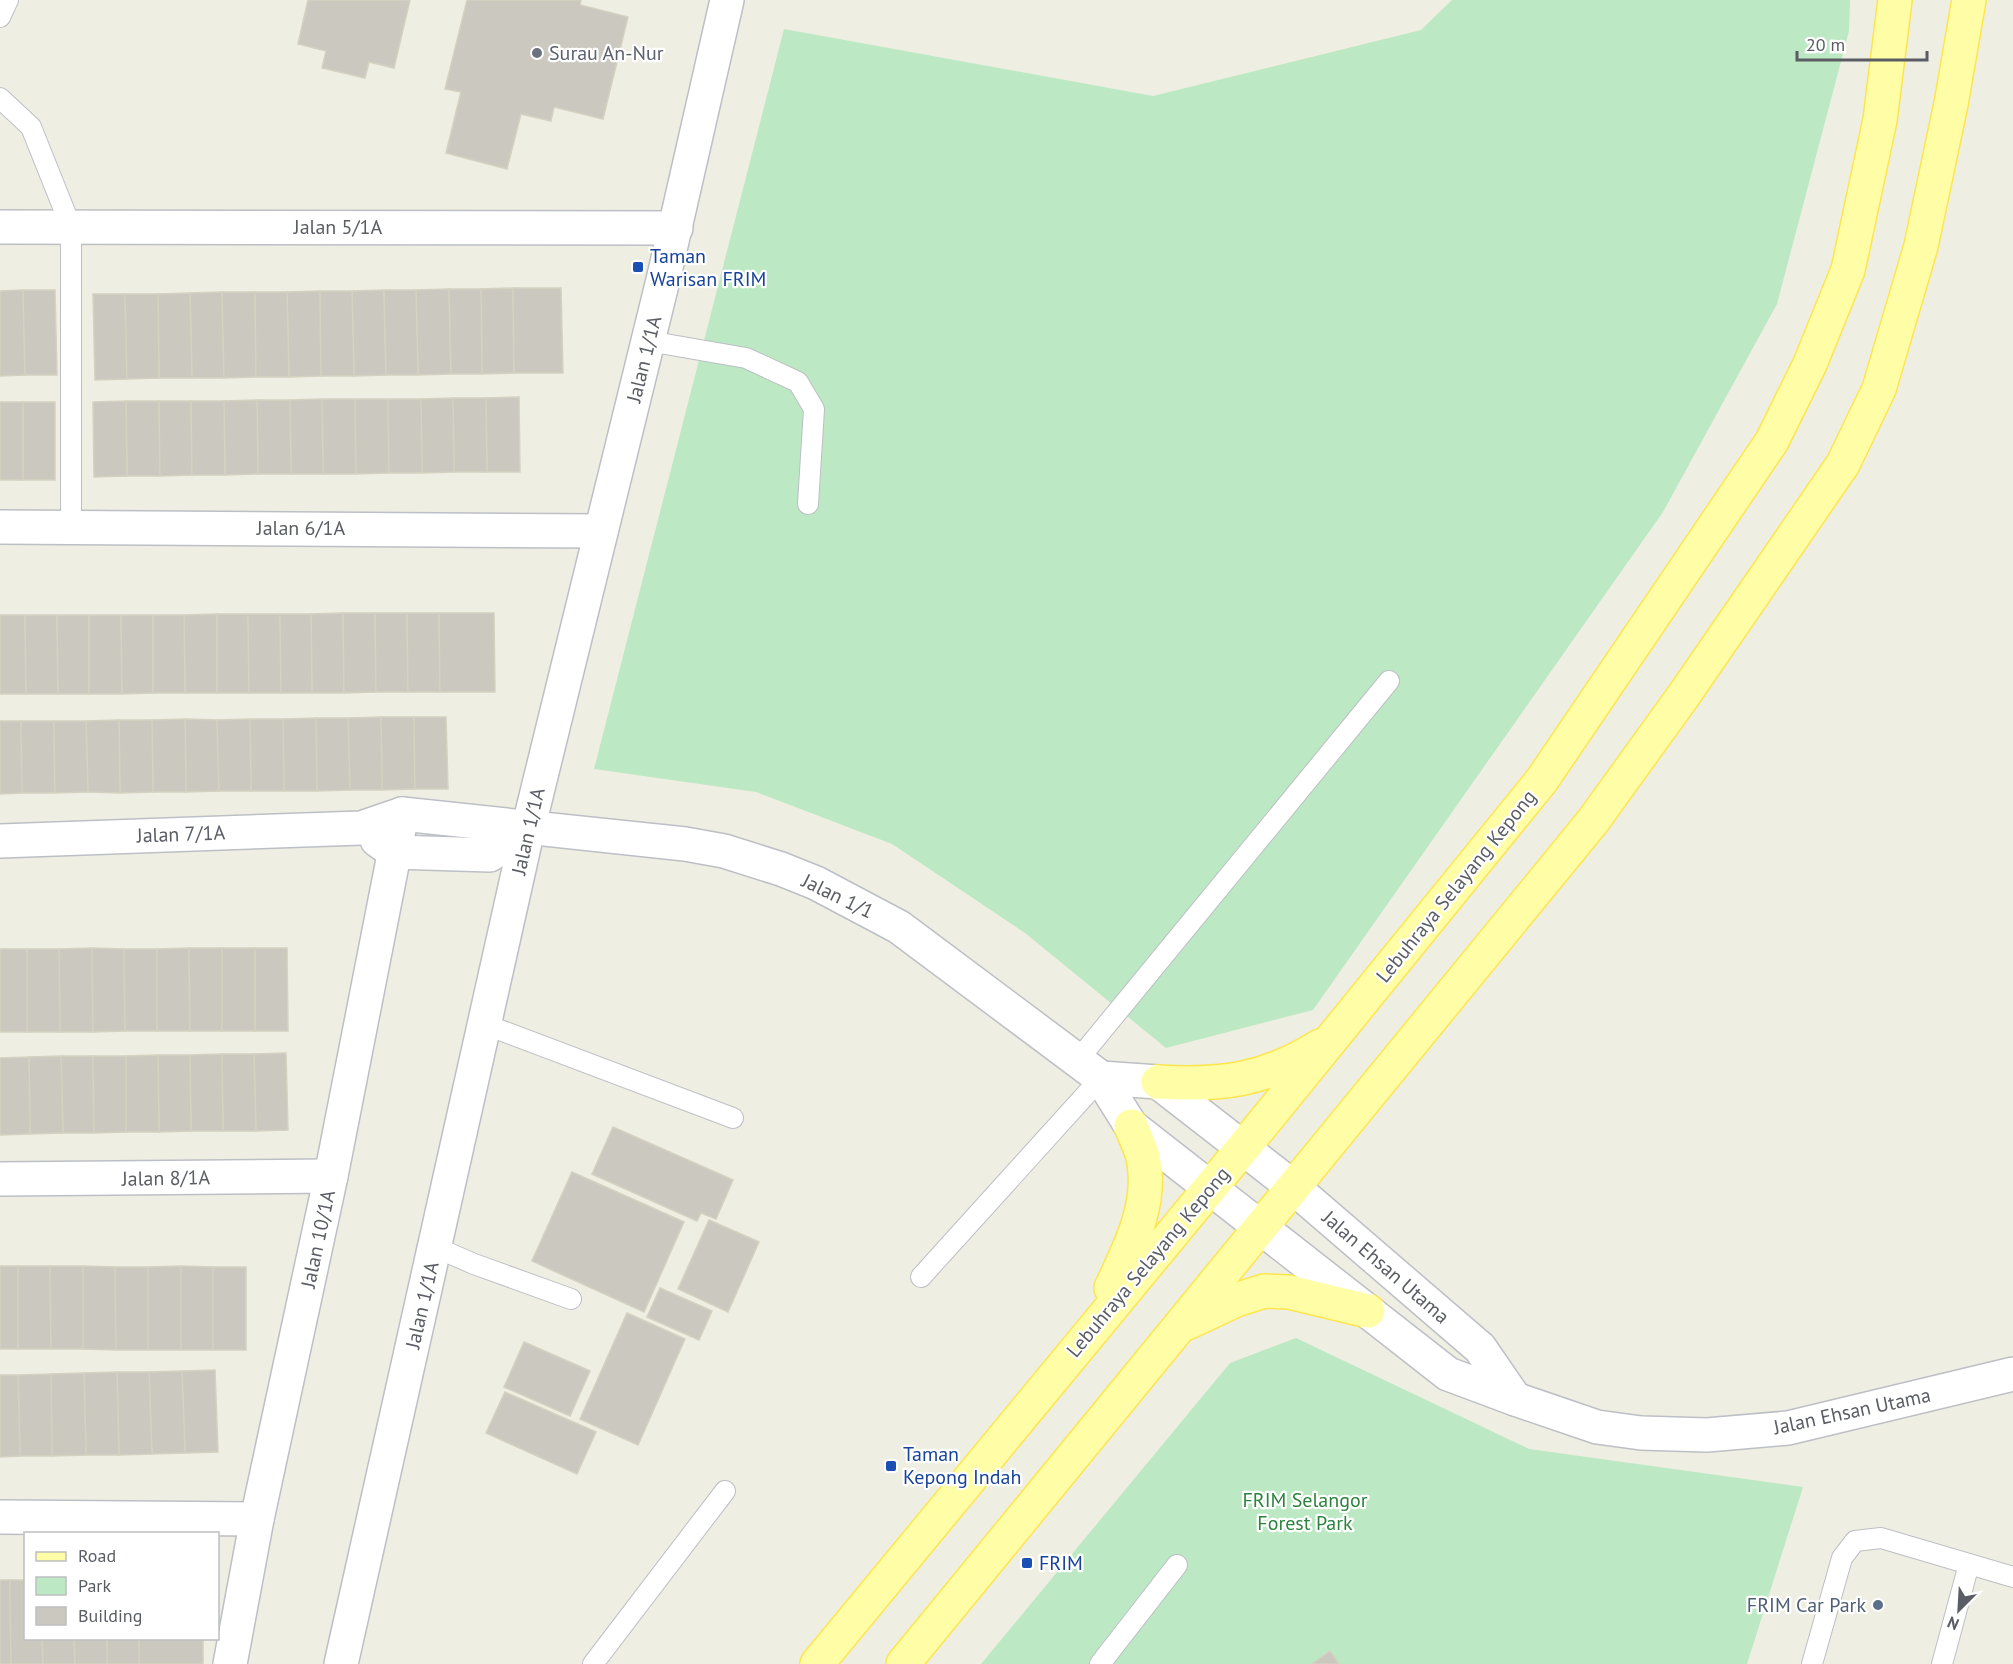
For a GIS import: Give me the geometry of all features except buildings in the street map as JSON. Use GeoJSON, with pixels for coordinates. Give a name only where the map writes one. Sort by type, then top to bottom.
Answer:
{"type":"FeatureCollection","features":[{"type":"Feature","properties":{"kind":"main road","name":"Lebuhraya Selayang Kepong"},"geometry":{"type":"LineString","coordinates":[[817,1664],[1243,1148],[1542,780],[1772,441],[1810,364],[1848,270],[1880,120],[1895,0]]}},
{"type":"Feature","properties":{"kind":"main road"},"geometry":{"type":"LineString","coordinates":[[903,1664],[1593,821],[1684,695],[1843,464],[1879,389],[1921,246],[1952,104],[1969,0]]}},
{"type":"Feature","properties":{"kind":"main road"},"geometry":{"type":"LineString","coordinates":[[1158,1082],[1196,1084],[1234,1081],[1277,1068],[1303,1056],[1334,1036]]}},
{"type":"Feature","properties":{"kind":"main road"},"geometry":{"type":"LineString","coordinates":[[1092,1330],[1134,1239],[1142,1214],[1145,1190],[1143,1157],[1131,1126]]}},
{"type":"Feature","properties":{"kind":"main road"},"geometry":{"type":"LineString","coordinates":[[1179,1327],[1236,1300],[1264,1291],[1289,1292],[1368,1311]]}},
{"type":"Feature","properties":{"kind":"street","name":"Jalan 1/1A"},"geometry":{"type":"LineString","coordinates":[[341,1664],[528,829],[676,228],[727,0]]}},
{"type":"Feature","properties":{"kind":"street","name":"Jalan 5/1A"},"geometry":{"type":"LineString","coordinates":[[0,226],[676,228]]}},
{"type":"Feature","properties":{"kind":"street","name":"Jalan 6/1A"},"geometry":{"type":"LineString","coordinates":[[0,527],[601,531]]}},
{"type":"Feature","properties":{"kind":"street","name":"Jalan 7/1A"},"geometry":{"type":"LineString","coordinates":[[0,841],[361,828],[402,814],[528,829]]}},
{"type":"Feature","properties":{"kind":"street","name":"Jalan 10/1A"},"geometry":{"type":"LineString","coordinates":[[230,1664],[257,1519],[331,1176],[402,814]]}},
{"type":"Feature","properties":{"kind":"street"},"geometry":{"type":"LineString","coordinates":[[361,828],[394,852],[490,855],[528,829]]}},
{"type":"Feature","properties":{"kind":"street","name":"Jalan 1/1"},"geometry":{"type":"LineString","coordinates":[[528,829],[685,844],[724,851],[816,883],[899,927],[1089,1070],[1131,1126],[1261,1227]]}},
{"type":"Feature","properties":{"kind":"street"},"geometry":{"type":"LineString","coordinates":[[1089,1070],[1158,1082],[1243,1148]]}},
{"type":"Feature","properties":{"kind":"street","name":"Jalan Ehsan Utama"},"geometry":{"type":"LineString","coordinates":[[1243,1148],[1293,1187],[1480,1348],[1515,1399]]}},
{"type":"Feature","properties":{"kind":"street","name":"Jalan 8/1A"},"geometry":{"type":"LineString","coordinates":[[0,1179],[331,1176]]}},
{"type":"Feature","properties":{"kind":"street","name":"Jalan Ehsan Utama"},"geometry":{"type":"LineString","coordinates":[[1261,1227],[1448,1374],[1597,1427],[1641,1433],[1707,1435],[1788,1428],[2013,1374]]}},
{"type":"Feature","properties":{"kind":"street"},"geometry":{"type":"LineString","coordinates":[[0,1517],[257,1519]]}},
{"type":"Feature","properties":{"kind":"lane"},"geometry":{"type":"LineString","coordinates":[[0,17],[8,0]]}},
{"type":"Feature","properties":{"kind":"lane"},"geometry":{"type":"LineString","coordinates":[[0,98],[31,127],[71,227],[71,527]]}},
{"type":"Feature","properties":{"kind":"lane"},"geometry":{"type":"LineString","coordinates":[[648,341],[746,358],[798,382],[814,408],[808,504]]}},
{"type":"Feature","properties":{"kind":"lane"},"geometry":{"type":"LineString","coordinates":[[921,1277],[1089,1070],[1389,681]]}},
{"type":"Feature","properties":{"kind":"lane"},"geometry":{"type":"LineString","coordinates":[[484,1024],[733,1118]]}},
{"type":"Feature","properties":{"kind":"lane"},"geometry":{"type":"LineString","coordinates":[[435,1247],[474,1264],[571,1299]]}},
{"type":"Feature","properties":{"kind":"lane"},"geometry":{"type":"LineString","coordinates":[[593,1664],[725,1491]]}},
{"type":"Feature","properties":{"kind":"lane"},"geometry":{"type":"LineString","coordinates":[[1812,1664],[1842,1558],[1855,1541],[1881,1538],[2013,1576]]}},
{"type":"Feature","properties":{"kind":"lane"},"geometry":{"type":"LineString","coordinates":[[1942,1664],[1969,1564]]}},
{"type":"Feature","properties":{"kind":"lane"},"geometry":{"type":"LineString","coordinates":[[1100,1664],[1177,1565]]}},
{"type":"Feature","properties":{"kind":"green space"},"geometry":{"type":"Polygon","coordinates":[[[1452,0],[1850,0],[1849,31],[1777,304],[1663,512],[1313,1010],[1166,1048],[1025,933],[892,844],[756,792],[594,769],[784,29],[1153,96],[1421,30],[1452,0]]]}},
{"type":"Feature","properties":{"kind":"green space","name":"FRIM Selangor Forest Park"},"geometry":{"type":"Polygon","coordinates":[[[1296,1338],[1529,1449],[1803,1487],[1747,1664],[981,1664],[1230,1363],[1296,1338]]]}},
{"type":"Feature","properties":{"kind":"place","name":"Surau An-Nur"},"geometry":{"type":"Point","coordinates":[537,53]}},
{"type":"Feature","properties":{"kind":"place","name":"Taman Warisan FRIM"},"geometry":{"type":"Point","coordinates":[638,267]}},
{"type":"Feature","properties":{"kind":"place","name":"Taman Kepong Indah"},"geometry":{"type":"Point","coordinates":[891,1466]}},
{"type":"Feature","properties":{"kind":"place","name":"FRIM"},"geometry":{"type":"Point","coordinates":[1027,1563]}},
{"type":"Feature","properties":{"kind":"place","name":"FRIM Car Park"},"geometry":{"type":"Point","coordinates":[1878,1605]}}]}
